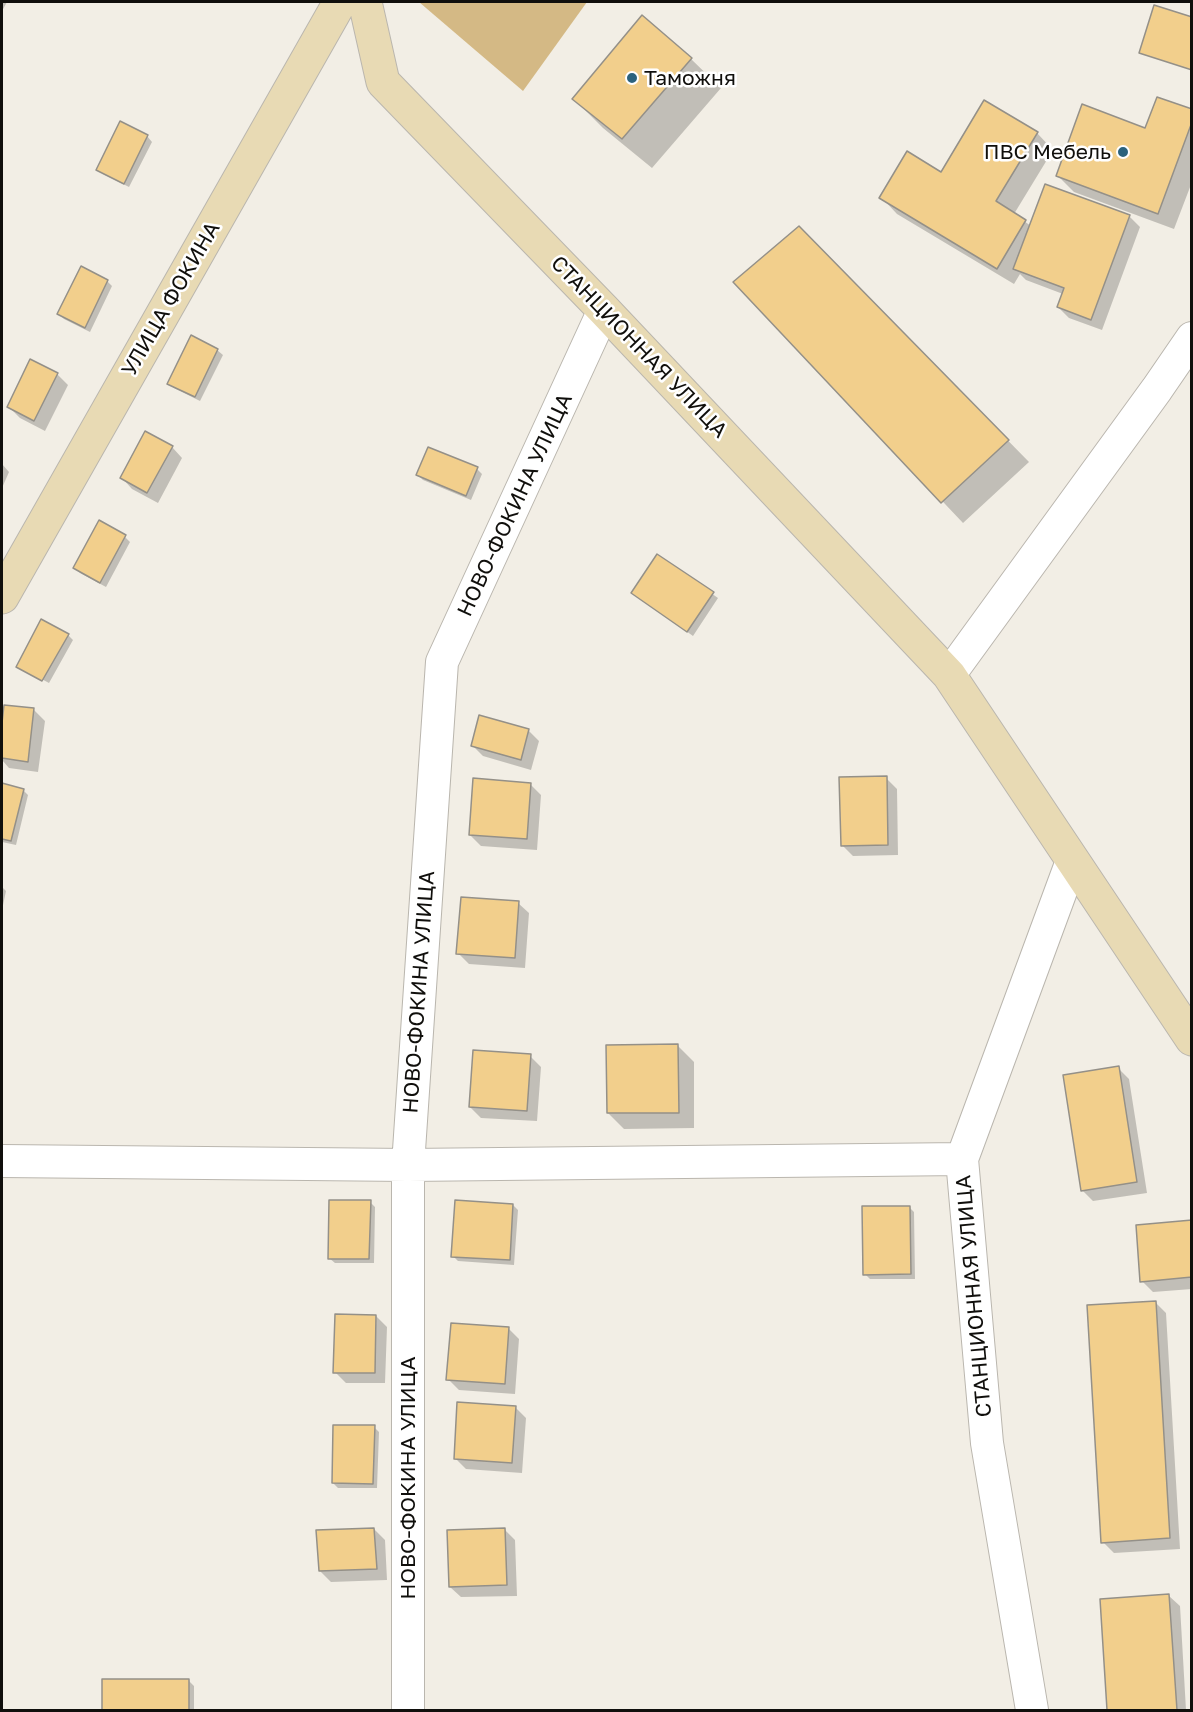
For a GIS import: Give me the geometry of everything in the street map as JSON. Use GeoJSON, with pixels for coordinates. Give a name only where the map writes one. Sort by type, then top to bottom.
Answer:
{"type":"FeatureCollection","features":[{"type":"Feature","properties":{"kind":"street","name":"УЛИЦА ФОКИНА"},"geometry":{"type":"LineString","coordinates":[[2,597],[340,2]]}},
{"type":"Feature","properties":{"kind":"street","name":"СТАНЦИОННАЯ УЛИЦА"},"geometry":{"type":"LineString","coordinates":[[364,2],[383,82],[604,310],[949,675],[1191,1039]]}},
{"type":"Feature","properties":{"kind":"street","name":"НОВО-ФОКИНА УЛИЦА"},"geometry":{"type":"LineString","coordinates":[[408,1710],[408,1166],[442,662],[604,310]]}},
{"type":"Feature","properties":{"kind":"street"},"geometry":{"type":"LineString","coordinates":[[949,675],[1191,338]]}},
{"type":"Feature","properties":{"kind":"street","name":"СТАНЦИОННАЯ УЛИЦА"},"geometry":{"type":"LineString","coordinates":[[1032,1710],[987,1443],[962,1159],[1072,861]]}},
{"type":"Feature","properties":{"kind":"street"},"geometry":{"type":"LineString","coordinates":[[2,1161],[408,1166],[962,1159]]}},
{"type":"Feature","properties":{"kind":"shaded area"},"geometry":{"type":"Polygon","coordinates":[[[419,2],[587,2],[523,91],[419,2]]]}},
{"type":"Feature","properties":{"kind":"building"},"geometry":{"type":"Polygon","coordinates":[[[1154,5],[1192,17],[1192,70],[1139,53],[1154,5]]]}},
{"type":"Feature","properties":{"kind":"building","name":"Таможня"},"geometry":{"type":"Polygon","coordinates":[[[642,15],[692,58],[622,139],[572,99],[642,15]]]}},
{"type":"Feature","properties":{"kind":"building","name":"ПВС Мебель"},"geometry":{"type":"Polygon","coordinates":[[[1157,97],[1192,109],[1192,122],[1158,214],[1056,176],[1082,104],[1145,128],[1157,97]]]}},
{"type":"Feature","properties":{"kind":"building"},"geometry":{"type":"Polygon","coordinates":[[[984,100],[1038,132],[996,201],[1026,220],[997,269],[879,198],[907,151],[941,172],[984,100]]]}},
{"type":"Feature","properties":{"kind":"building"},"geometry":{"type":"Polygon","coordinates":[[[120,121],[148,135],[124,184],[96,170],[120,121]]]}},
{"type":"Feature","properties":{"kind":"building"},"geometry":{"type":"Polygon","coordinates":[[[1045,184],[1130,215],[1091,320],[1057,307],[1064,288],[1013,269],[1045,184]]]}},
{"type":"Feature","properties":{"kind":"building"},"geometry":{"type":"Polygon","coordinates":[[[799,226],[1009,440],[941,503],[733,282],[799,226]]]}},
{"type":"Feature","properties":{"kind":"building"},"geometry":{"type":"Polygon","coordinates":[[[81,266],[108,280],[85,328],[57,314],[81,266]]]}},
{"type":"Feature","properties":{"kind":"building"},"geometry":{"type":"Polygon","coordinates":[[[191,335],[218,349],[195,397],[167,384],[191,335]]]}},
{"type":"Feature","properties":{"kind":"building"},"geometry":{"type":"Polygon","coordinates":[[[30,359],[58,373],[34,421],[7,407],[30,359]]]}},
{"type":"Feature","properties":{"kind":"building"},"geometry":{"type":"Polygon","coordinates":[[[145,431],[173,446],[147,493],[120,478],[145,431]]]}},
{"type":"Feature","properties":{"kind":"building"},"geometry":{"type":"Polygon","coordinates":[[[428,447],[478,467],[466,496],[416,475],[428,447]]]}},
{"type":"Feature","properties":{"kind":"building"},"geometry":{"type":"Polygon","coordinates":[[[99,520],[126,535],[100,583],[73,568],[99,520]]]}},
{"type":"Feature","properties":{"kind":"building"},"geometry":{"type":"Polygon","coordinates":[[[657,554],[714,592],[687,632],[631,593],[657,554]]]}},
{"type":"Feature","properties":{"kind":"building"},"geometry":{"type":"Polygon","coordinates":[[[41,619],[69,634],[42,681],[16,667],[41,619]]]}},
{"type":"Feature","properties":{"kind":"building"},"geometry":{"type":"Polygon","coordinates":[[[4,705],[34,708],[28,762],[2,758],[4,705]]]}},
{"type":"Feature","properties":{"kind":"building"},"geometry":{"type":"Polygon","coordinates":[[[479,715],[529,729],[521,760],[471,746],[479,715]]]}},
{"type":"Feature","properties":{"kind":"building"},"geometry":{"type":"Polygon","coordinates":[[[887,776],[888,845],[841,846],[839,777],[887,776]]]}},
{"type":"Feature","properties":{"kind":"building"},"geometry":{"type":"Polygon","coordinates":[[[473,778],[531,783],[527,839],[469,835],[473,778]]]}},
{"type":"Feature","properties":{"kind":"building"},"geometry":{"type":"Polygon","coordinates":[[[2,783],[24,789],[11,841],[2,839],[2,783]]]}},
{"type":"Feature","properties":{"kind":"building"},"geometry":{"type":"Polygon","coordinates":[[[461,897],[519,901],[515,958],[456,954],[461,897]]]}},
{"type":"Feature","properties":{"kind":"building"},"geometry":{"type":"Polygon","coordinates":[[[678,1044],[679,1113],[607,1113],[606,1045],[678,1044]]]}},
{"type":"Feature","properties":{"kind":"building"},"geometry":{"type":"Polygon","coordinates":[[[473,1050],[531,1054],[527,1111],[469,1107],[473,1050]]]}},
{"type":"Feature","properties":{"kind":"building"},"geometry":{"type":"Polygon","coordinates":[[[1119,1066],[1137,1182],[1081,1191],[1063,1075],[1119,1066]]]}},
{"type":"Feature","properties":{"kind":"building"},"geometry":{"type":"Polygon","coordinates":[[[329,1200],[371,1200],[369,1259],[328,1259],[329,1200]]]}},
{"type":"Feature","properties":{"kind":"building"},"geometry":{"type":"Polygon","coordinates":[[[455,1200],[513,1204],[510,1260],[451,1257],[455,1200]]]}},
{"type":"Feature","properties":{"kind":"building"},"geometry":{"type":"Polygon","coordinates":[[[862,1206],[910,1206],[911,1274],[863,1275],[862,1206]]]}},
{"type":"Feature","properties":{"kind":"building"},"geometry":{"type":"Polygon","coordinates":[[[1192,1220],[1192,1277],[1140,1282],[1136,1225],[1192,1220]]]}},
{"type":"Feature","properties":{"kind":"building"},"geometry":{"type":"Polygon","coordinates":[[[1156,1301],[1170,1538],[1101,1543],[1087,1305],[1156,1301]]]}},
{"type":"Feature","properties":{"kind":"building"},"geometry":{"type":"Polygon","coordinates":[[[335,1314],[376,1315],[375,1373],[333,1373],[335,1314]]]}},
{"type":"Feature","properties":{"kind":"building"},"geometry":{"type":"Polygon","coordinates":[[[451,1323],[509,1327],[505,1384],[446,1380],[451,1323]]]}},
{"type":"Feature","properties":{"kind":"building"},"geometry":{"type":"Polygon","coordinates":[[[457,1402],[516,1406],[512,1463],[454,1459],[457,1402]]]}},
{"type":"Feature","properties":{"kind":"building"},"geometry":{"type":"Polygon","coordinates":[[[333,1425],[375,1425],[373,1484],[332,1483],[333,1425]]]}},
{"type":"Feature","properties":{"kind":"building"},"geometry":{"type":"Polygon","coordinates":[[[374,1528],[377,1569],[319,1571],[316,1530],[374,1528]]]}},
{"type":"Feature","properties":{"kind":"building"},"geometry":{"type":"Polygon","coordinates":[[[505,1528],[507,1585],[449,1587],[447,1530],[505,1528]]]}},
{"type":"Feature","properties":{"kind":"building"},"geometry":{"type":"Polygon","coordinates":[[[1169,1594],[1177,1710],[1107,1710],[1100,1599],[1169,1594]]]}},
{"type":"Feature","properties":{"kind":"building"},"geometry":{"type":"Polygon","coordinates":[[[102,1679],[189,1679],[189,1710],[102,1710],[102,1679]]]}},
{"type":"Feature","properties":{"kind":"place","name":"Таможня"},"geometry":{"type":"Point","coordinates":[632,78]}},
{"type":"Feature","properties":{"kind":"place","name":"ПВС Мебель"},"geometry":{"type":"Point","coordinates":[1123,152]}}]}
